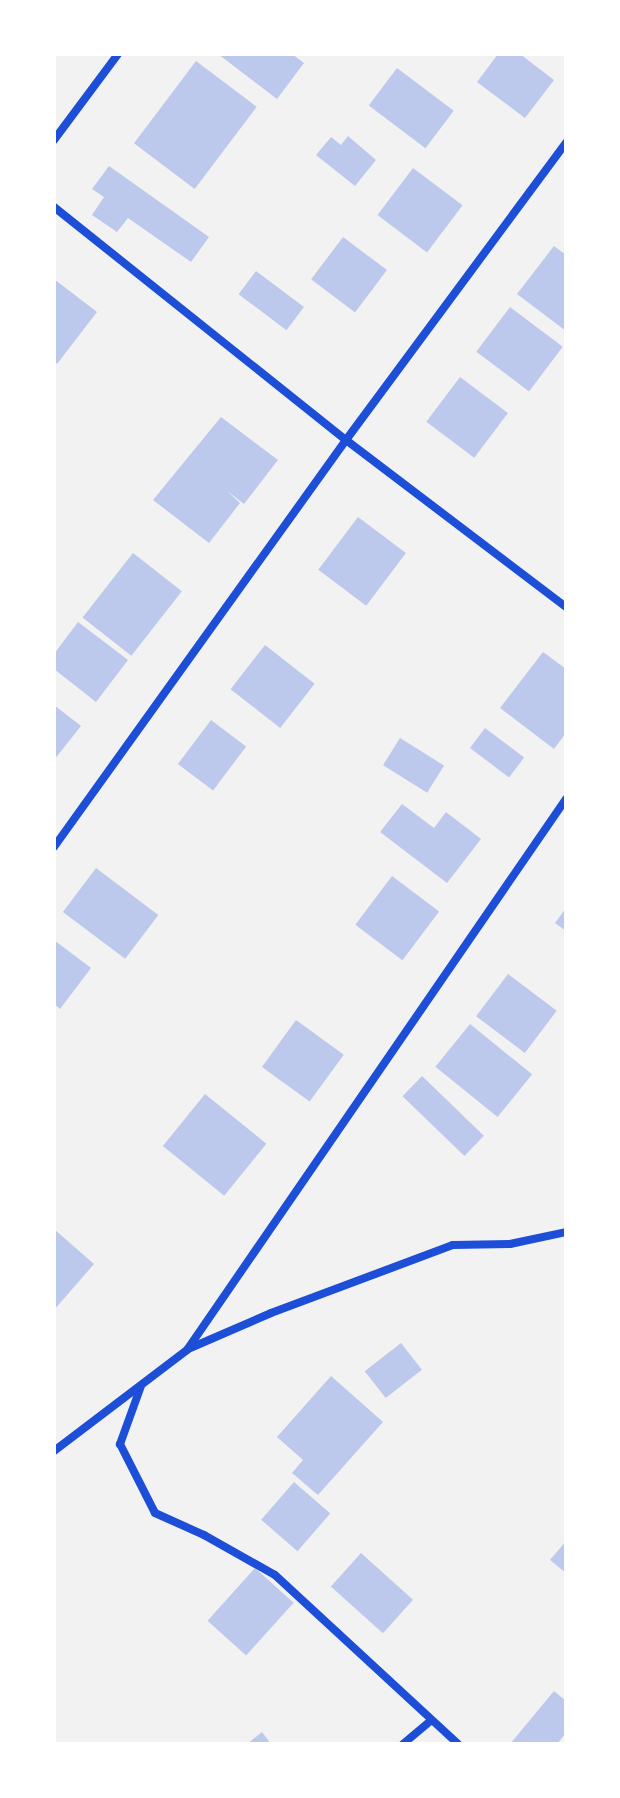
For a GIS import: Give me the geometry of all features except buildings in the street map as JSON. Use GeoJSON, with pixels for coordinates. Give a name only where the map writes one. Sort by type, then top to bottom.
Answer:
{"type":"FeatureCollection","features":[{"type":"Feature","properties":{"kind":"street"},"geometry":{"type":"LineString","coordinates":[[54,140],[118,54]]}},
{"type":"Feature","properties":{"kind":"street"},"geometry":{"type":"LineString","coordinates":[[54,847],[346,440],[566,143]]}},
{"type":"Feature","properties":{"kind":"street"},"geometry":{"type":"LineString","coordinates":[[54,207],[346,440],[566,607]]}},
{"type":"Feature","properties":{"kind":"street"},"geometry":{"type":"LineString","coordinates":[[187,1350],[566,799]]}},
{"type":"Feature","properties":{"kind":"street"},"geometry":{"type":"LineString","coordinates":[[54,1451],[187,1350],[271,1313],[453,1245],[510,1244],[566,1232]]}},
{"type":"Feature","properties":{"kind":"street"},"geometry":{"type":"LineString","coordinates":[[142,1383],[120,1444],[155,1513],[204,1535],[275,1575],[458,1744]]}},
{"type":"Feature","properties":{"kind":"street"},"geometry":{"type":"LineString","coordinates":[[403,1744],[430,1721]]}}]}
